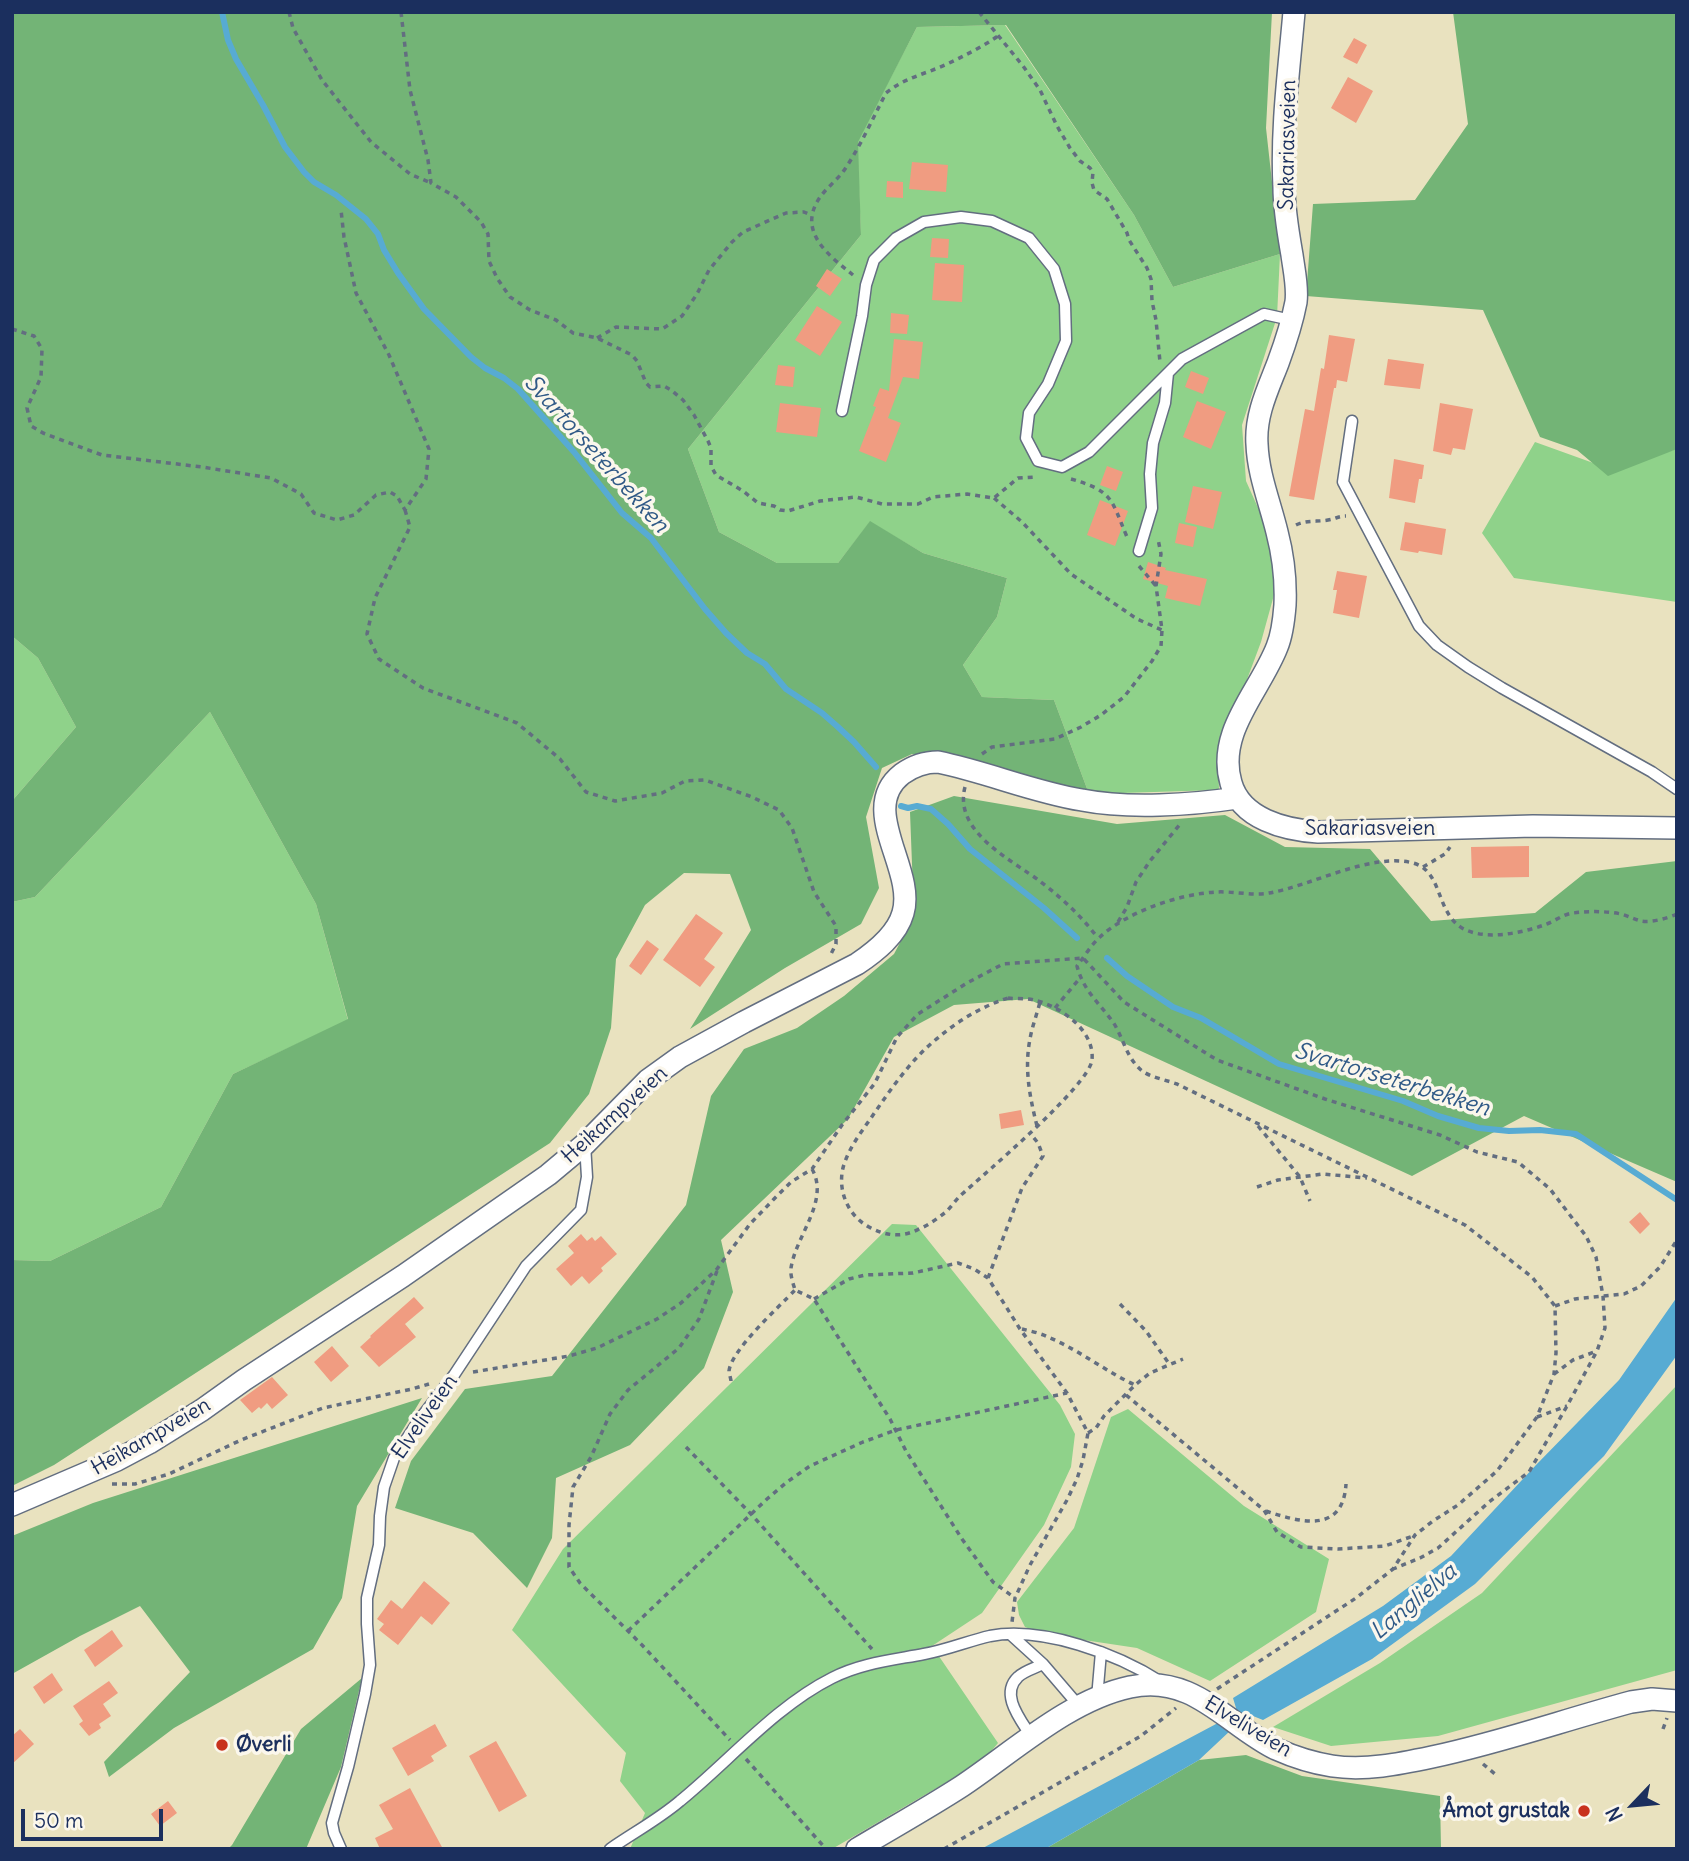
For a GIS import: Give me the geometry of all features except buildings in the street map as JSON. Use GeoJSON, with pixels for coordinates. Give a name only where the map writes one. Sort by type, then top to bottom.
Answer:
{"type":"FeatureCollection","features":[{"type":"Feature","properties":{"kind":"street","name":"Sakariasveien"},"geometry":{"type":"LineString","coordinates":[[1294,12],[1283,148],[1285,211],[1296,300],[1260,412],[1256,444],[1277,532],[1285,590],[1278,646],[1234,728],[1228,749],[1229,775],[1237,798],[1271,823],[1298,831],[1533,826],[1677,828]]}},
{"type":"Feature","properties":{"kind":"street","name":"Heikampveien"},"geometry":{"type":"LineString","coordinates":[[12,1505],[117,1460],[202,1410],[548,1175],[585,1144],[648,1080],[663,1069],[701,1045],[869,956],[891,934],[903,914],[905,890],[886,822],[887,798],[895,780],[913,767],[938,762],[1084,801],[1112,804],[1198,803],[1237,798]]}},
{"type":"Feature","properties":{"kind":"street","name":"Elveliveien"},"geometry":{"type":"LineString","coordinates":[[857,1849],[960,1787],[1088,1702],[1131,1686],[1151,1685],[1179,1690],[1215,1707],[1276,1749],[1326,1765],[1359,1768],[1395,1764],[1475,1748],[1631,1702],[1653,1699],[1677,1701]]}},
{"type":"Feature","properties":{"kind":"lane"},"geometry":{"type":"LineString","coordinates":[[842,411],[866,285],[874,260],[896,238],[924,222],[961,217],[992,221],[1029,238],[1054,269],[1065,304],[1066,341],[1048,384],[1029,413],[1026,438],[1038,461],[1062,467],[1089,452],[1182,359],[1264,314],[1291,320]]}},
{"type":"Feature","properties":{"kind":"lane"},"geometry":{"type":"LineString","coordinates":[[1139,551],[1152,508],[1150,474],[1153,443],[1165,403],[1168,373]]}},
{"type":"Feature","properties":{"kind":"lane"},"geometry":{"type":"LineString","coordinates":[[1352,421],[1343,482],[1419,626],[1452,657],[1677,789]]}},
{"type":"Feature","properties":{"kind":"lane","name":"Elveliveien"},"geometry":{"type":"LineString","coordinates":[[341,1849],[332,1824],[348,1767],[370,1665],[366,1607],[379,1545],[384,1487],[394,1458],[454,1375],[526,1266],[581,1210],[587,1177],[585,1144]]}},
{"type":"Feature","properties":{"kind":"lane"},"geometry":{"type":"LineString","coordinates":[[1010,1634],[1088,1702],[1101,1652]]}},
{"type":"Feature","properties":{"kind":"lane"},"geometry":{"type":"LineString","coordinates":[[610,1849],[677,1804],[794,1702],[823,1683],[850,1670],[926,1654],[990,1636],[1010,1634],[1042,1637],[1101,1652],[1140,1668],[1179,1690]]}},
{"type":"Feature","properties":{"kind":"lane"},"geometry":{"type":"LineString","coordinates":[[1032,1738],[1012,1702],[1012,1686],[1019,1675],[1043,1664]]}},
{"type":"Feature","properties":{"kind":"path"},"geometry":{"type":"LineString","coordinates":[[289,12],[293,28],[322,80],[371,142],[410,174],[456,197],[481,222],[488,234],[489,261],[496,278],[510,297],[530,310],[556,320],[573,333],[597,338],[632,355],[650,387],[664,386],[682,400],[694,415],[711,448],[711,466],[716,475],[758,503],[789,511],[820,501],[856,497],[882,504],[918,504],[933,497],[967,494],[994,498],[1022,522],[1071,574],[1137,619],[1162,630]]}},
{"type":"Feature","properties":{"kind":"path"},"geometry":{"type":"LineString","coordinates":[[401,12],[410,90],[432,183]]}},
{"type":"Feature","properties":{"kind":"path"},"geometry":{"type":"LineString","coordinates":[[979,12],[1040,90],[1057,126],[1077,158],[1090,168],[1094,176],[1094,190],[1107,199],[1147,268],[1151,279],[1159,365]]}},
{"type":"Feature","properties":{"kind":"path"},"geometry":{"type":"LineString","coordinates":[[866,285],[827,254],[817,241],[812,229],[811,215],[818,200],[844,172],[886,93],[897,84],[977,50],[998,36]]}},
{"type":"Feature","properties":{"kind":"path"},"geometry":{"type":"LineString","coordinates":[[341,210],[356,293],[389,355],[429,449],[426,479],[405,510]]}},
{"type":"Feature","properties":{"kind":"path"},"geometry":{"type":"LineString","coordinates":[[597,338],[616,327],[662,329],[682,316],[709,270],[743,232],[786,213],[804,212],[811,215]]}},
{"type":"Feature","properties":{"kind":"path"},"geometry":{"type":"LineString","coordinates":[[12,329],[34,336],[42,349],[41,377],[27,408],[31,426],[43,433],[102,455],[271,478],[301,494],[314,513],[337,520],[354,515],[376,495],[390,492],[397,496],[410,527],[375,598],[367,634],[379,659],[423,688],[517,723],[560,759],[586,792],[615,801],[663,793],[685,781],[705,780],[779,810],[792,828],[814,892],[836,926],[836,944],[812,987]]}},
{"type":"Feature","properties":{"kind":"path"},"geometry":{"type":"LineString","coordinates":[[994,498],[1018,478],[1045,476]]}},
{"type":"Feature","properties":{"kind":"path"},"geometry":{"type":"LineString","coordinates":[[1068,478],[1088,484],[1111,499],[1129,541]]}},
{"type":"Feature","properties":{"kind":"path"},"geometry":{"type":"LineString","coordinates":[[1277,532],[1303,522],[1331,520],[1358,511]]}},
{"type":"Feature","properties":{"kind":"path"},"geometry":{"type":"LineString","coordinates":[[1098,938],[1077,912],[981,839],[964,807],[963,791],[974,760],[992,747],[1055,738],[1081,727],[1124,697],[1152,662],[1161,646],[1162,630],[1156,586],[1161,554],[1157,532]]}},
{"type":"Feature","properties":{"kind":"path"},"geometry":{"type":"LineString","coordinates":[[1138,565],[1156,586]]}},
{"type":"Feature","properties":{"kind":"path"},"geometry":{"type":"LineString","coordinates":[[1116,924],[1128,907],[1136,882],[1150,861],[1198,803]]}},
{"type":"Feature","properties":{"kind":"path"},"geometry":{"type":"LineString","coordinates":[[1126,1395],[1264,1510],[1277,1532],[1301,1547],[1338,1549],[1385,1546],[1415,1535],[1458,1505],[1497,1471],[1537,1417],[1554,1374],[1555,1307],[1532,1277],[1465,1225],[1177,1084],[1142,1072],[1127,1053],[1114,1024],[1080,978],[1077,967],[1098,938],[1116,924],[1147,909],[1183,898],[1221,892],[1267,893],[1367,864],[1394,862],[1410,862],[1423,867],[1430,874],[1450,917],[1463,929],[1471,932],[1495,935],[1521,933],[1570,913],[1621,914],[1644,922],[1677,914]]}},
{"type":"Feature","properties":{"kind":"path"},"geometry":{"type":"LineString","coordinates":[[795,1290],[791,1272],[795,1253],[812,1213],[819,1187],[812,1169],[875,1083],[897,1037],[919,1014],[1003,964],[1083,958]]}},
{"type":"Feature","properties":{"kind":"path"},"geometry":{"type":"LineString","coordinates":[[1083,958],[1124,1002],[1217,1060],[1325,1100],[1440,1135],[1478,1152],[1518,1162],[1550,1189],[1586,1236],[1596,1257],[1603,1296],[1605,1328],[1597,1351],[1528,1472],[1489,1502],[1438,1548],[1393,1569],[1356,1598],[1220,1685],[1215,1707]]}},
{"type":"Feature","properties":{"kind":"path"},"geometry":{"type":"LineString","coordinates":[[1055,1008],[1080,978]]}},
{"type":"Feature","properties":{"kind":"path"},"geometry":{"type":"LineString","coordinates":[[1007,998],[1040,1002],[1074,1020],[1089,1040],[1092,1061],[1082,1079],[988,1174],[926,1226],[910,1234],[891,1235],[865,1225],[852,1214],[842,1191],[845,1160],[899,1078],[938,1037],[989,1004],[1007,998]]}},
{"type":"Feature","properties":{"kind":"path"},"geometry":{"type":"LineString","coordinates":[[1037,1126],[1030,1097],[1028,1065],[1030,1039],[1040,1002]]}},
{"type":"Feature","properties":{"kind":"path"},"geometry":{"type":"LineString","coordinates":[[1255,1123],[1300,1177],[1310,1202]]}},
{"type":"Feature","properties":{"kind":"path"},"geometry":{"type":"LineString","coordinates":[[988,1278],[1021,1188],[1043,1156],[1030,1133]]}},
{"type":"Feature","properties":{"kind":"path"},"geometry":{"type":"LineString","coordinates":[[1257,1187],[1278,1180],[1323,1174],[1372,1179]]}},
{"type":"Feature","properties":{"kind":"path"},"geometry":{"type":"LineString","coordinates":[[1555,1307],[1575,1299],[1624,1294],[1641,1286],[1660,1266],[1677,1240]]}},
{"type":"Feature","properties":{"kind":"path"},"geometry":{"type":"LineString","coordinates":[[814,1299],[849,1279],[873,1273],[913,1273],[958,1263],[988,1278],[1020,1329],[1067,1393],[1088,1433],[1083,1460],[1077,1479],[1015,1598],[1010,1634]]}},
{"type":"Feature","properties":{"kind":"path"},"geometry":{"type":"LineString","coordinates":[[718,1269],[699,1319],[679,1348],[628,1390],[610,1414],[591,1457],[573,1488],[569,1525],[569,1567],[580,1583],[738,1749],[826,1849]]}},
{"type":"Feature","properties":{"kind":"path"},"geometry":{"type":"LineString","coordinates":[[795,1290],[814,1299],[920,1475],[962,1539],[993,1582],[1015,1598]]}},
{"type":"Feature","properties":{"kind":"path"},"geometry":{"type":"LineString","coordinates":[[731,1381],[729,1371],[734,1357],[770,1314],[795,1290]]}},
{"type":"Feature","properties":{"kind":"path"},"geometry":{"type":"LineString","coordinates":[[1120,1304],[1146,1331],[1170,1365]]}},
{"type":"Feature","properties":{"kind":"path"},"geometry":{"type":"LineString","coordinates":[[1020,1329],[1047,1336],[1135,1385]]}},
{"type":"Feature","properties":{"kind":"path"},"geometry":{"type":"LineString","coordinates":[[1554,1374],[1573,1360],[1597,1351]]}},
{"type":"Feature","properties":{"kind":"path"},"geometry":{"type":"LineString","coordinates":[[1088,1433],[1150,1373],[1183,1359]]}},
{"type":"Feature","properties":{"kind":"path"},"geometry":{"type":"LineString","coordinates":[[628,1631],[751,1514],[787,1482],[810,1466],[895,1430],[1067,1393]]}},
{"type":"Feature","properties":{"kind":"path"},"geometry":{"type":"LineString","coordinates":[[1537,1417],[1567,1406]]}},
{"type":"Feature","properties":{"kind":"path"},"geometry":{"type":"LineString","coordinates":[[686,1447],[751,1514],[883,1661]]}},
{"type":"Feature","properties":{"kind":"path"},"geometry":{"type":"LineString","coordinates":[[1264,1510],[1288,1518],[1319,1521],[1340,1508],[1345,1499],[1346,1484]]}},
{"type":"Feature","properties":{"kind":"path"},"geometry":{"type":"LineString","coordinates":[[1393,1569],[1415,1535]]}},
{"type":"Feature","properties":{"kind":"path"},"geometry":{"type":"LineString","coordinates":[[944,1849],[1141,1736],[1177,1707],[1179,1690]]}},
{"type":"Feature","properties":{"kind":"green space"},"geometry":{"type":"Polygon","coordinates":[[[12,12],[1272,12],[1266,128],[1280,254],[1173,287],[1134,215],[1006,25],[917,27],[858,142],[861,235],[688,449],[719,532],[777,563],[838,563],[870,521],[923,553],[1007,578],[997,617],[963,665],[982,697],[1054,700],[1089,794],[912,754],[882,768],[866,817],[879,888],[861,924],[785,968],[690,1029],[751,930],[730,874],[684,873],[645,905],[616,959],[611,1028],[589,1094],[550,1143],[54,1465],[12,1486],[12,1260],[50,1261],[161,1207],[233,1074],[348,1019],[316,904],[210,712],[35,897],[12,902],[12,801],[76,727],[38,658],[12,636],[12,12]]]}},
{"type":"Feature","properties":{"kind":"green space"},"geometry":{"type":"Polygon","coordinates":[[[1453,12],[1677,12],[1677,449],[1608,476],[1577,450],[1540,437],[1483,310],[1306,296],[1313,204],[1415,200],[1468,124],[1453,12]]]}},
{"type":"Feature","properties":{"kind":"green space"},"geometry":{"type":"Polygon","coordinates":[[[1005,25],[1134,215],[1173,287],[1280,254],[1277,317],[1242,425],[1246,481],[1268,530],[1277,584],[1261,642],[1218,757],[1219,790],[1089,794],[1054,700],[982,697],[963,665],[997,617],[1007,578],[923,553],[870,522],[838,563],[777,563],[719,532],[688,449],[861,235],[857,142],[917,27],[1005,25]]]}},
{"type":"Feature","properties":{"kind":"green space"},"geometry":{"type":"Polygon","coordinates":[[[1535,442],[1610,469],[1677,449],[1677,602],[1514,578],[1482,533],[1535,442]]]}},
{"type":"Feature","properties":{"kind":"green space"},"geometry":{"type":"Polygon","coordinates":[[[12,636],[38,658],[76,727],[12,801],[12,636]]]}},
{"type":"Feature","properties":{"kind":"green space"},"geometry":{"type":"Polygon","coordinates":[[[210,712],[316,904],[348,1020],[233,1074],[161,1207],[50,1261],[12,1260],[12,902],[35,897],[210,712]]]}},
{"type":"Feature","properties":{"kind":"green space"},"geometry":{"type":"Polygon","coordinates":[[[954,796],[1117,824],[1225,815],[1285,847],[1370,849],[1431,921],[1535,913],[1586,872],[1677,861],[1677,1182],[1524,1116],[1412,1176],[1028,999],[954,1005],[894,1037],[848,1119],[721,1240],[733,1292],[704,1368],[630,1445],[556,1478],[552,1538],[527,1588],[473,1533],[395,1508],[411,1461],[465,1389],[552,1376],[686,1205],[711,1096],[744,1049],[797,1028],[844,996],[894,954],[914,916],[910,812],[954,796]]]}},
{"type":"Feature","properties":{"kind":"green space"},"geometry":{"type":"Polygon","coordinates":[[[892,1224],[916,1225],[1060,1405],[1075,1434],[1071,1467],[1044,1525],[982,1613],[932,1646],[998,1743],[983,1761],[832,1849],[630,1849],[645,1813],[620,1781],[626,1753],[512,1630],[563,1549],[892,1224]]]}},
{"type":"Feature","properties":{"kind":"green space"},"geometry":{"type":"Polygon","coordinates":[[[1677,1385],[1677,1670],[1438,1736],[1331,1746],[1273,1727],[1380,1663],[1482,1593],[1677,1385]]]}},
{"type":"Feature","properties":{"kind":"green space"},"geometry":{"type":"Polygon","coordinates":[[[422,1398],[357,1506],[342,1598],[313,1649],[174,1728],[109,1777],[104,1762],[190,1672],[140,1606],[12,1674],[12,1536],[93,1503],[422,1398]]]}},
{"type":"Feature","properties":{"kind":"green space"},"geometry":{"type":"Polygon","coordinates":[[[1128,1409],[1244,1506],[1329,1559],[1316,1612],[1210,1681],[1137,1648],[1044,1634],[1025,1627],[1019,1615],[1017,1602],[1074,1528],[1111,1417],[1128,1409]]]}},
{"type":"Feature","properties":{"kind":"green space"},"geometry":{"type":"Polygon","coordinates":[[[362,1678],[341,1767],[306,1849],[228,1849],[301,1729],[362,1678]]]}},
{"type":"Feature","properties":{"kind":"green space"},"geometry":{"type":"Polygon","coordinates":[[[1246,1755],[1302,1776],[1440,1796],[1441,1849],[1045,1849],[1199,1760],[1246,1755]]]}},
{"type":"Feature","properties":{"kind":"water","name":"Langlielva"},"geometry":{"type":"Polygon","coordinates":[[[1677,1297],[1677,1355],[1604,1456],[1475,1584],[1372,1659],[1263,1720],[1253,1716],[1231,1730],[1199,1760],[1045,1849],[981,1849],[1216,1724],[1236,1708],[1233,1698],[1383,1606],[1451,1556],[1619,1380],[1677,1297]]]}},
{"type":"Feature","properties":{"kind":"waterway","name":"Svartorseterbekken"},"geometry":{"type":"LineString","coordinates":[[222,12],[228,40],[236,59],[285,147],[304,172],[366,219],[378,234],[398,273],[424,309],[471,357],[518,389],[574,452],[622,513],[651,538],[726,633],[747,653],[765,664],[786,689],[838,727],[876,767]]}},
{"type":"Feature","properties":{"kind":"waterway","name":"Svartorseterbekken"},"geometry":{"type":"LineString","coordinates":[[901,806],[931,809],[970,849],[1077,938]]}},
{"type":"Feature","properties":{"kind":"waterway","name":"Svartorseterbekken"},"geometry":{"type":"LineString","coordinates":[[1107,958],[1127,976],[1173,1007],[1201,1018],[1279,1064],[1403,1101],[1438,1116],[1479,1128],[1576,1134],[1677,1200]]}},
{"type":"Feature","properties":{"kind":"place","name":"Øverli"},"geometry":{"type":"Point","coordinates":[222,1745]}},
{"type":"Feature","properties":{"kind":"place","name":"Åmot grustak"},"geometry":{"type":"Point","coordinates":[1584,1811]}}]}
